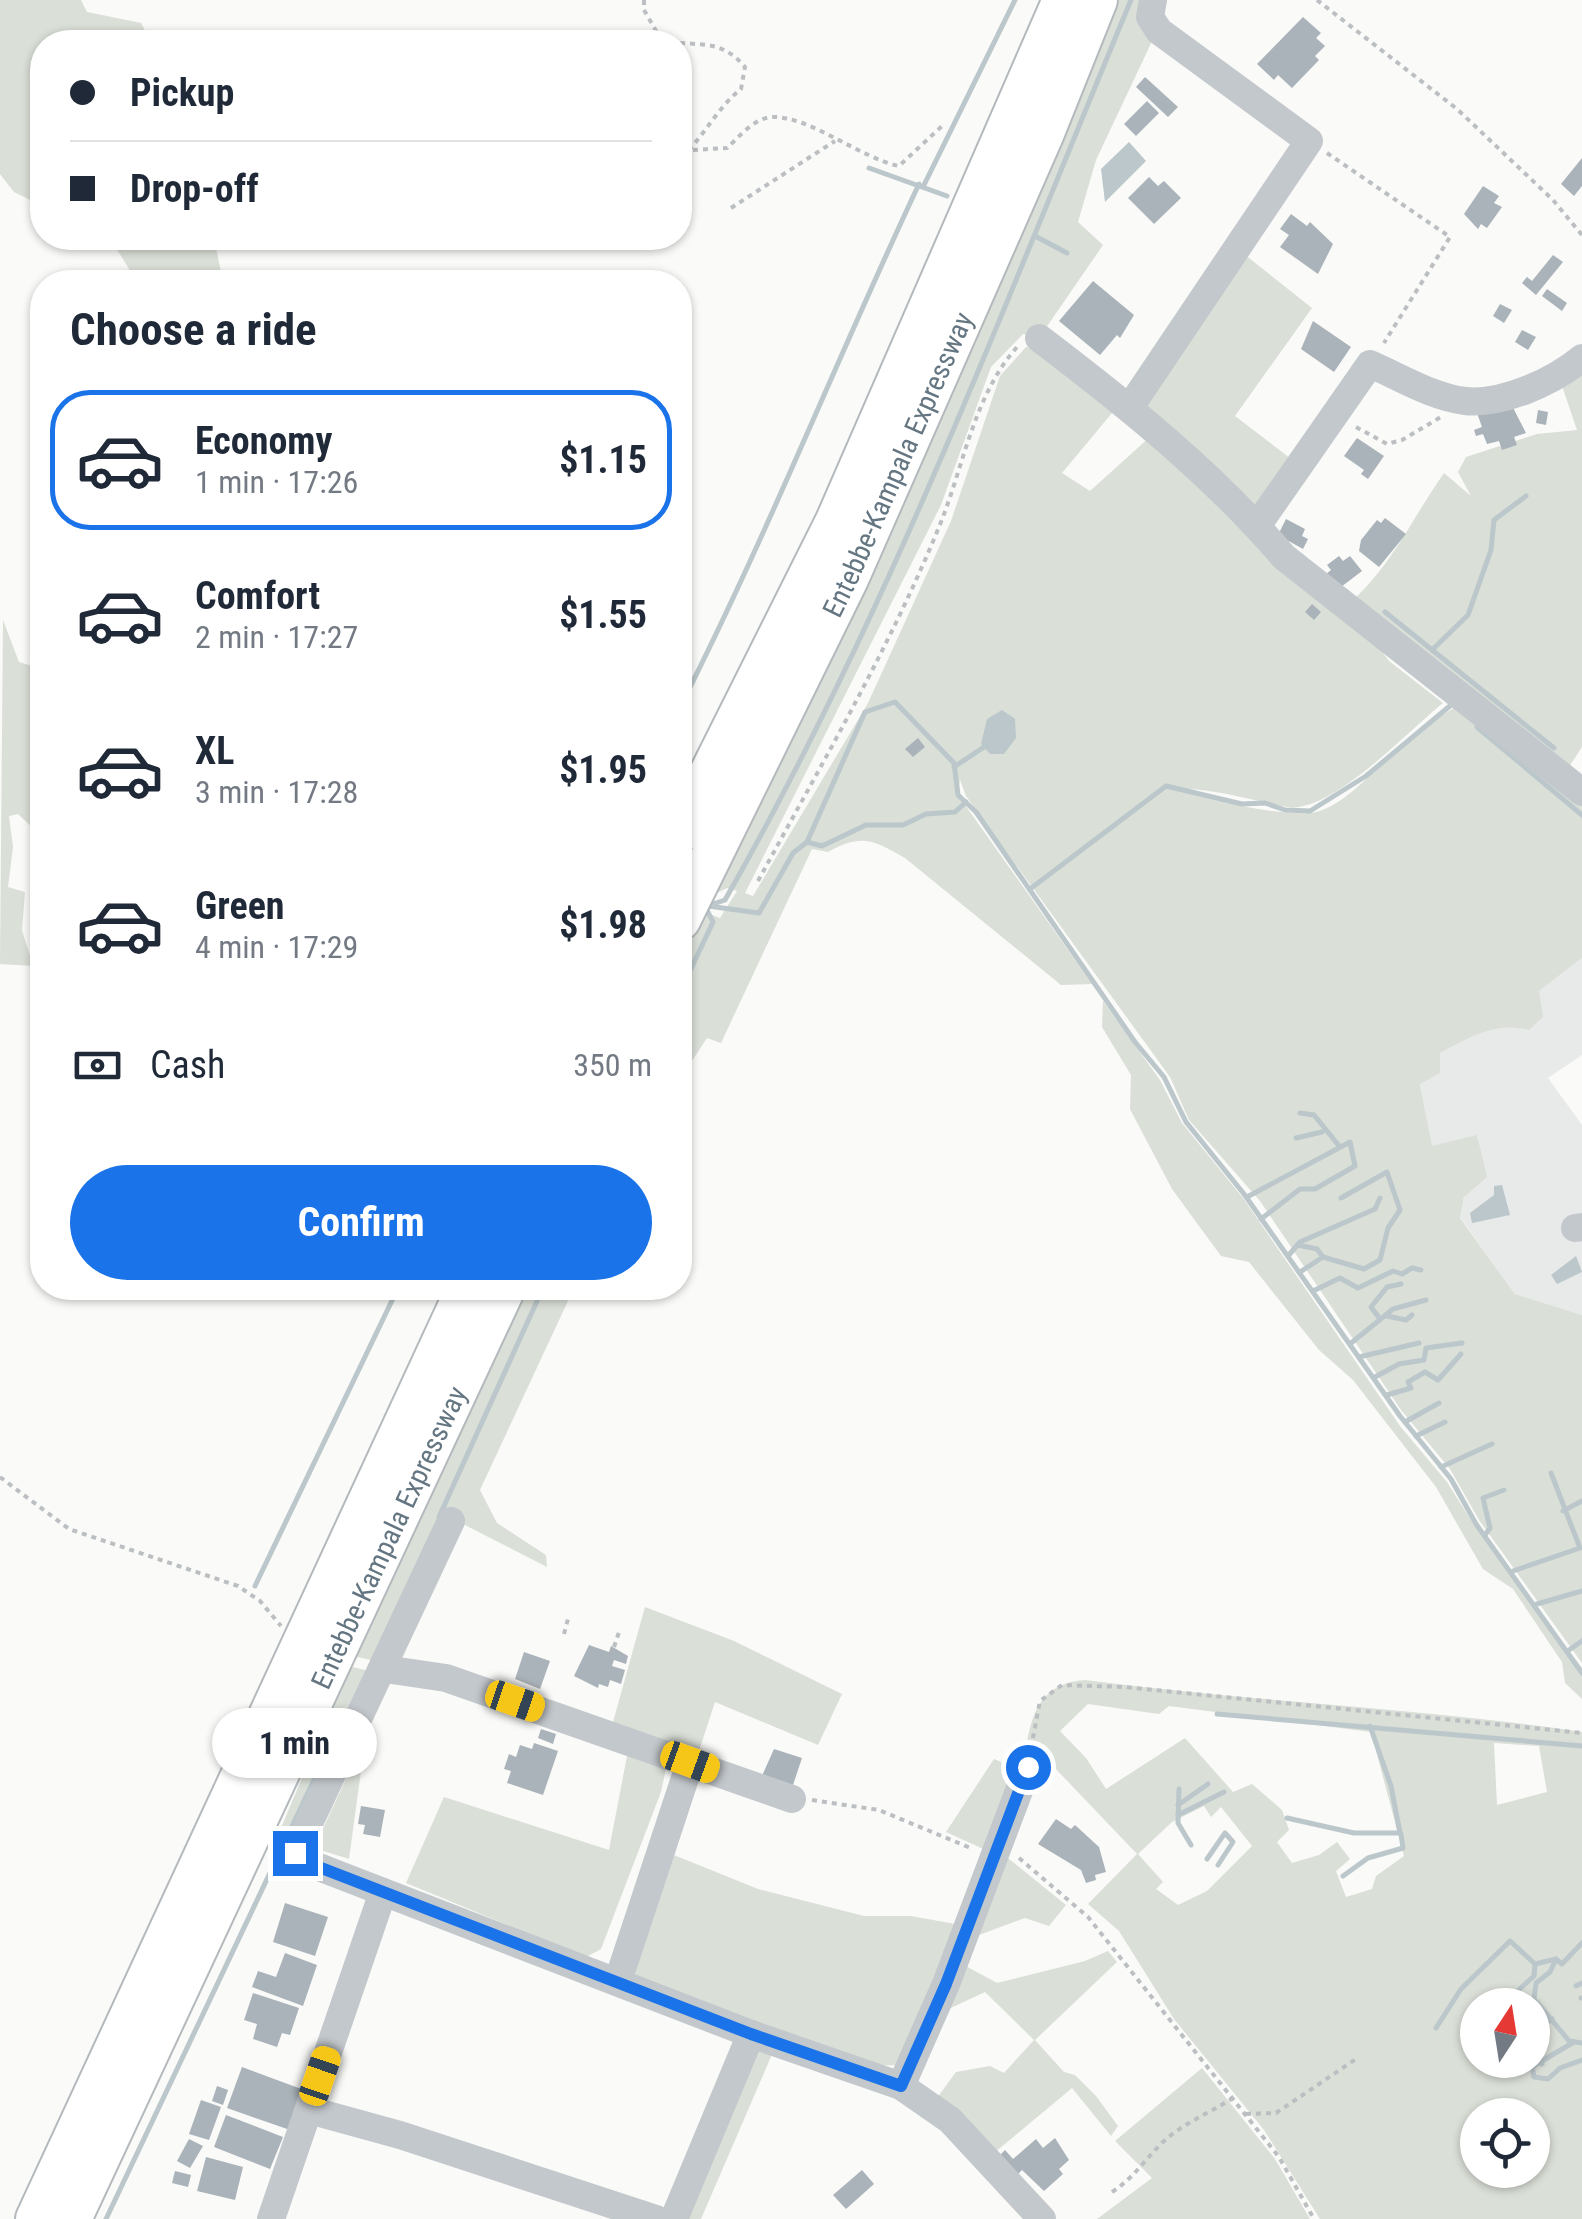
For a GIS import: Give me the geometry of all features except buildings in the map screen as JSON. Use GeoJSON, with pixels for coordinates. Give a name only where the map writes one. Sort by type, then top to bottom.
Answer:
{"type":"FeatureCollection","features":[{"type":"Feature","properties":{"kind":"highway","name":"Entebbe-Kampala Expressway"},"geometry":{"type":"LineString","coordinates":[[692,809],[836,521],[1063,0]]}},
{"type":"Feature","properties":{"kind":"highway","name":"Entebbe-Kampala Expressway"},"geometry":{"type":"LineString","coordinates":[[692,896],[848,579],[1098,0]]}},
{"type":"Feature","properties":{"kind":"highway","name":"Entebbe-Kampala Expressway"},"geometry":{"type":"LineString","coordinates":[[36,2219],[461,1300]]}},
{"type":"Feature","properties":{"kind":"highway","name":"Entebbe-Kampala Expressway"},"geometry":{"type":"LineString","coordinates":[[70,2219],[499,1300]]}},
{"type":"Feature","properties":{"kind":"street"},"geometry":{"type":"LineString","coordinates":[[1130,407],[1309,140],[1158,31],[1150,17],[1153,0]]}},
{"type":"Feature","properties":{"kind":"street"},"geometry":{"type":"LineString","coordinates":[[1040,338],[1130,407],[1257,526],[1284,557],[1582,792]]}},
{"type":"Feature","properties":{"kind":"street"},"geometry":{"type":"LineString","coordinates":[[1257,526],[1370,364],[1425,389],[1468,401],[1533,387],[1582,358]]}},
{"type":"Feature","properties":{"kind":"street"},"geometry":{"type":"LineString","coordinates":[[451,1520],[295,1853],[298,1859],[751,2034],[901,2086],[950,2120],[1042,2219]]}},
{"type":"Feature","properties":{"kind":"street"},"geometry":{"type":"LineString","coordinates":[[384,1669],[446,1678],[792,1799]]}},
{"type":"Feature","properties":{"kind":"street"},"geometry":{"type":"LineString","coordinates":[[618,1982],[690,1762]]}},
{"type":"Feature","properties":{"kind":"street"},"geometry":{"type":"LineString","coordinates":[[901,2086],[1028,1767]]}},
{"type":"Feature","properties":{"kind":"street"},"geometry":{"type":"LineString","coordinates":[[271,2219],[383,1892]]}},
{"type":"Feature","properties":{"kind":"street"},"geometry":{"type":"LineString","coordinates":[[674,2219],[751,2034]]}},
{"type":"Feature","properties":{"kind":"street"},"geometry":{"type":"LineString","coordinates":[[309,2110],[400,2134],[656,2219]]}},
{"type":"Feature","properties":{"kind":"path"},"geometry":{"type":"LineString","coordinates":[[644,0],[644,10],[656,30]]}},
{"type":"Feature","properties":{"kind":"path"},"geometry":{"type":"LineString","coordinates":[[1317,0],[1456,110],[1553,200],[1582,235]]}},
{"type":"Feature","properties":{"kind":"path"},"geometry":{"type":"LineString","coordinates":[[692,43],[710,43],[731,51],[745,66],[741,89],[720,105],[693,150]]}},
{"type":"Feature","properties":{"kind":"path"},"geometry":{"type":"LineString","coordinates":[[693,150],[727,148],[753,123],[773,117],[872,160],[900,166],[942,126]]}},
{"type":"Feature","properties":{"kind":"path"},"geometry":{"type":"LineString","coordinates":[[1309,140],[1450,238],[1370,364]]}},
{"type":"Feature","properties":{"kind":"path"},"geometry":{"type":"LineString","coordinates":[[732,208],[835,141]]}},
{"type":"Feature","properties":{"kind":"path"},"geometry":{"type":"LineString","coordinates":[[758,881],[854,706],[939,528],[997,370],[1022,342],[1040,338]]}},
{"type":"Feature","properties":{"kind":"path"},"geometry":{"type":"LineString","coordinates":[[1334,416],[1387,444],[1402,440],[1468,401]]}},
{"type":"Feature","properties":{"kind":"path"},"geometry":{"type":"LineString","coordinates":[[0,1476],[68,1529],[238,1586],[260,1601],[284,1628]]}},
{"type":"Feature","properties":{"kind":"path"},"geometry":{"type":"LineString","coordinates":[[564,1634],[569,1616]]}},
{"type":"Feature","properties":{"kind":"path"},"geometry":{"type":"LineString","coordinates":[[614,1647],[619,1632]]}},
{"type":"Feature","properties":{"kind":"path"},"geometry":{"type":"LineString","coordinates":[[1028,1767],[1040,1702],[1062,1685],[1124,1687],[1582,1732]]}},
{"type":"Feature","properties":{"kind":"path"},"geometry":{"type":"LineString","coordinates":[[792,1799],[823,1799],[879,1810],[997,1851],[1088,1917],[1280,2157],[1314,2219]]}},
{"type":"Feature","properties":{"kind":"path"},"geometry":{"type":"LineString","coordinates":[[1246,2114],[1276,2113],[1356,2060]]}},
{"type":"Feature","properties":{"kind":"path"},"geometry":{"type":"LineString","coordinates":[[1112,2192],[1131,2180],[1162,2143],[1187,2122],[1208,2115],[1233,2098]]}},
{"type":"Feature","properties":{"kind":"shaded area"},"geometry":{"type":"Polygon","coordinates":[[[0,0],[81,0],[87,12],[141,23],[145,30],[30,30],[30,200],[14,192],[0,174],[0,0]]]}},
{"type":"Feature","properties":{"kind":"shaded area"},"geometry":{"type":"Polygon","coordinates":[[[1115,0],[1148,0],[1154,37],[1096,160],[1078,222],[1103,245],[1039,338],[1023,334],[991,367],[941,505],[745,893],[753,896],[868,703],[951,521],[1000,376],[1026,347],[1041,349],[1117,407],[1062,473],[1090,491],[1151,436],[1368,632],[1389,661],[1443,703],[1346,785],[1305,806],[1287,807],[1217,792],[1175,789],[1270,811],[1320,811],[1344,798],[1404,742],[1461,703],[1582,799],[1582,958],[1539,991],[1543,1017],[1529,1030],[1494,1029],[1462,1041],[1440,1053],[1440,1073],[1420,1084],[1432,1146],[1477,1135],[1487,1177],[1464,1197],[1460,1218],[1515,1294],[1582,1315],[1582,1663],[1479,1520],[1450,1469],[1401,1410],[1260,1201],[1189,1120],[1170,1077],[966,796],[960,780],[958,795],[1092,984],[1061,985],[905,858],[885,847],[859,841],[828,852],[812,849],[721,1043],[707,1038],[692,1061],[692,927],[700,910],[720,918],[737,891],[727,888],[705,899],[1115,0]]]}},
{"type":"Feature","properties":{"kind":"shaded area"},"geometry":{"type":"Polygon","coordinates":[[[1129,142],[1146,161],[1105,202],[1101,169],[1129,142]]]}},
{"type":"Feature","properties":{"kind":"shaded area"},"geometry":{"type":"Polygon","coordinates":[[[117,250],[216,250],[221,270],[130,270],[117,250]]]}},
{"type":"Feature","properties":{"kind":"shaded area"},"geometry":{"type":"Polygon","coordinates":[[[1244,254],[1312,308],[1235,416],[1295,462],[1261,513],[1138,406],[1244,254]]]}},
{"type":"Feature","properties":{"kind":"shaded area"},"geometry":{"type":"Polygon","coordinates":[[[1582,364],[1582,747],[1565,773],[1351,602],[1390,557],[1444,473],[1471,496],[1458,472],[1466,457],[1537,434],[1577,430],[1560,380],[1582,364]]]}},
{"type":"Feature","properties":{"kind":"shaded area"},"geometry":{"type":"Polygon","coordinates":[[[3,620],[19,662],[30,665],[30,825],[18,814],[9,816],[13,847],[8,887],[25,892],[22,930],[30,966],[0,964],[3,620]]]}},
{"type":"Feature","properties":{"kind":"shaded area"},"geometry":{"type":"Polygon","coordinates":[[[1002,710],[1015,719],[1016,738],[1004,754],[990,754],[981,744],[987,719],[1002,710]]]}},
{"type":"Feature","properties":{"kind":"shaded area"},"geometry":{"type":"Polygon","coordinates":[[[1582,958],[1582,1055],[1548,1078],[1582,1125],[1582,1315],[1515,1294],[1460,1217],[1478,1136],[1432,1147],[1420,1083],[1440,1073],[1440,1053],[1479,1032],[1509,1025],[1539,991],[1582,958]]]}},
{"type":"Feature","properties":{"kind":"shaded area"},"geometry":{"type":"Polygon","coordinates":[[[1103,1001],[1160,1080],[1182,1123],[1243,1198],[1400,1426],[1447,1482],[1474,1525],[1582,1668],[1582,1699],[1565,1683],[1562,1662],[1513,1589],[1483,1569],[1436,1487],[1353,1380],[1319,1350],[1249,1262],[1221,1256],[1172,1189],[1130,1109],[1131,1075],[1102,1027],[1103,1001]]]}},
{"type":"Feature","properties":{"kind":"shaded area"},"geometry":{"type":"Polygon","coordinates":[[[1502,1185],[1510,1215],[1472,1223],[1470,1213],[1494,1195],[1494,1186],[1502,1185]]]}},
{"type":"Feature","properties":{"kind":"shaded area"},"geometry":{"type":"Polygon","coordinates":[[[1576,1256],[1582,1272],[1557,1284],[1551,1275],[1576,1256]]]}},
{"type":"Feature","properties":{"kind":"shaded area"},"geometry":{"type":"Polygon","coordinates":[[[521,1300],[568,1300],[480,1490],[497,1523],[546,1555],[547,1567],[459,1522],[383,1663],[354,1656],[521,1300]]]}},
{"type":"Feature","properties":{"kind":"shaded area"},"geometry":{"type":"Polygon","coordinates":[[[645,1607],[734,1641],[842,1694],[818,1745],[715,1702],[697,1757],[613,1722],[645,1607]]]}},
{"type":"Feature","properties":{"kind":"shaded area"},"geometry":{"type":"Polygon","coordinates":[[[349,1666],[377,1673],[292,1853],[273,1847],[349,1666]]]}},
{"type":"Feature","properties":{"kind":"shaded area"},"geometry":{"type":"Polygon","coordinates":[[[1085,1680],[1458,1716],[1582,1732],[1582,2219],[1320,2219],[1264,2130],[1174,2019],[1119,1931],[1088,1904],[1137,1854],[1053,1766],[1022,1772],[992,1853],[946,1832],[994,1759],[1022,1771],[1036,1710],[1054,1690],[1085,1680]],[[1088,1704],[1060,1731],[1086,1758],[1106,1789],[1185,1738],[1233,1792],[1252,1784],[1282,1810],[1289,1830],[1277,1842],[1292,1863],[1319,1855],[1337,1842],[1350,1859],[1336,1871],[1346,1897],[1372,1889],[1376,1876],[1404,1856],[1371,1732],[1169,1706],[1159,1714],[1088,1704]],[[1494,1743],[1497,1805],[1547,1792],[1539,1746],[1494,1743]],[[1204,1806],[1172,1822],[1138,1854],[1163,1882],[1156,1889],[1178,1905],[1207,1891],[1252,1846],[1221,1807],[1211,1817],[1204,1806]]]}},
{"type":"Feature","properties":{"kind":"shaded area"},"geometry":{"type":"Polygon","coordinates":[[[628,1751],[666,1769],[661,1792],[601,1949],[588,1956],[578,1954],[406,1883],[444,1797],[609,1850],[628,1751]]]}},
{"type":"Feature","properties":{"kind":"shaded area"},"geometry":{"type":"Polygon","coordinates":[[[351,1768],[361,1771],[349,1859],[314,1848],[351,1768]]]}},
{"type":"Feature","properties":{"kind":"shaded area"},"geometry":{"type":"Polygon","coordinates":[[[669,1853],[758,1889],[864,1916],[911,1916],[961,1925],[898,2065],[870,2066],[637,1979],[632,1960],[669,1853]]]}},
{"type":"Feature","properties":{"kind":"shaded area"},"geometry":{"type":"Polygon","coordinates":[[[1003,1854],[1066,1905],[1049,1926],[1025,1918],[971,1938],[1003,1854]]]}},
{"type":"Feature","properties":{"kind":"shaded area"},"geometry":{"type":"Polygon","coordinates":[[[1108,1951],[1117,1962],[1035,2040],[1064,2072],[1075,2075],[1096,2096],[1118,2126],[1111,2136],[1072,2088],[993,2154],[934,2102],[956,2072],[990,2066],[1004,2073],[1034,2040],[985,1992],[938,2014],[962,1964],[997,1983],[1085,1961],[1108,1951]]]}},
{"type":"Feature","properties":{"kind":"shaded area"},"geometry":{"type":"Polygon","coordinates":[[[756,2049],[773,2052],[701,2219],[685,2219],[756,2049]]]}},
{"type":"Feature","properties":{"kind":"shaded area"},"geometry":{"type":"Polygon","coordinates":[[[1202,2068],[1275,2159],[1310,2219],[1097,2219],[1152,2178],[1115,2141],[1202,2068]]]}},
{"type":"Feature","properties":{"kind":"waterway"},"geometry":{"type":"LineString","coordinates":[[924,185],[1015,0]]}},
{"type":"Feature","properties":{"kind":"waterway"},"geometry":{"type":"LineString","coordinates":[[707,906],[725,900],[784,792],[892,569],[1131,0]]}},
{"type":"Feature","properties":{"kind":"waterway"},"geometry":{"type":"LineString","coordinates":[[869,168],[947,196]]}},
{"type":"Feature","properties":{"kind":"waterway"},"geometry":{"type":"LineString","coordinates":[[692,682],[743,578],[919,184]]}},
{"type":"Feature","properties":{"kind":"waterway"},"geometry":{"type":"LineString","coordinates":[[1035,236],[1067,253]]}},
{"type":"Feature","properties":{"kind":"waterway"},"geometry":{"type":"LineString","coordinates":[[1432,650],[1468,615],[1491,550],[1494,520],[1526,496]]}},
{"type":"Feature","properties":{"kind":"waterway"},"geometry":{"type":"LineString","coordinates":[[1385,612],[1554,748]]}},
{"type":"Feature","properties":{"kind":"waterway"},"geometry":{"type":"LineString","coordinates":[[807,842],[865,712],[895,702],[954,763],[958,795],[976,812],[1135,1042],[1164,1077],[1186,1122],[1244,1194],[1400,1416],[1451,1479],[1476,1524],[1582,1673]]}},
{"type":"Feature","properties":{"kind":"waterway"},"geometry":{"type":"LineString","coordinates":[[1030,889],[1166,786],[1242,804],[1265,803],[1285,810],[1310,811],[1366,776],[1451,705]]}},
{"type":"Feature","properties":{"kind":"waterway"},"geometry":{"type":"LineString","coordinates":[[1477,727],[1582,815]]}},
{"type":"Feature","properties":{"kind":"waterway"},"geometry":{"type":"LineString","coordinates":[[954,767],[984,747]]}},
{"type":"Feature","properties":{"kind":"waterway"},"geometry":{"type":"LineString","coordinates":[[708,906],[759,913],[793,853],[807,842],[822,846],[866,825],[903,825],[926,814],[955,812],[966,802]]}},
{"type":"Feature","properties":{"kind":"waterway"},"geometry":{"type":"LineString","coordinates":[[692,967],[713,922],[705,906]]}},
{"type":"Feature","properties":{"kind":"waterway"},"geometry":{"type":"LineString","coordinates":[[1300,1113],[1314,1115],[1340,1147]]}},
{"type":"Feature","properties":{"kind":"waterway"},"geometry":{"type":"LineString","coordinates":[[1296,1138],[1322,1132]]}},
{"type":"Feature","properties":{"kind":"waterway"},"geometry":{"type":"LineString","coordinates":[[1247,1197],[1350,1142],[1355,1166],[1315,1189],[1300,1189],[1261,1219]]}},
{"type":"Feature","properties":{"kind":"waterway"},"geometry":{"type":"LineString","coordinates":[[1300,1272],[1323,1257],[1364,1269],[1380,1260],[1388,1228],[1400,1210],[1387,1172],[1341,1198]]}},
{"type":"Feature","properties":{"kind":"waterway"},"geometry":{"type":"LineString","coordinates":[[1288,1256],[1300,1242],[1375,1209],[1380,1198]]}},
{"type":"Feature","properties":{"kind":"waterway"},"geometry":{"type":"LineString","coordinates":[[1298,1245],[1317,1249],[1323,1257]]}},
{"type":"Feature","properties":{"kind":"waterway"},"geometry":{"type":"LineString","coordinates":[[1313,1291],[1340,1278],[1358,1288],[1393,1271],[1402,1274],[1412,1268],[1421,1270]]}},
{"type":"Feature","properties":{"kind":"waterway"},"geometry":{"type":"LineString","coordinates":[[1380,1319],[1371,1307],[1387,1287],[1401,1284]]}},
{"type":"Feature","properties":{"kind":"waterway"},"geometry":{"type":"LineString","coordinates":[[255,1586],[392,1300]]}},
{"type":"Feature","properties":{"kind":"waterway"},"geometry":{"type":"LineString","coordinates":[[439,1517],[538,1300]]}},
{"type":"Feature","properties":{"kind":"waterway"},"geometry":{"type":"LineString","coordinates":[[1350,1344],[1393,1309],[1426,1300]]}},
{"type":"Feature","properties":{"kind":"waterway"},"geometry":{"type":"LineString","coordinates":[[1387,1316],[1406,1320],[1412,1315]]}},
{"type":"Feature","properties":{"kind":"waterway"},"geometry":{"type":"LineString","coordinates":[[1359,1357],[1419,1343]]}},
{"type":"Feature","properties":{"kind":"waterway"},"geometry":{"type":"LineString","coordinates":[[1375,1377],[1399,1364],[1424,1360],[1426,1348],[1462,1343]]}},
{"type":"Feature","properties":{"kind":"waterway"},"geometry":{"type":"LineString","coordinates":[[1387,1395],[1411,1388],[1408,1382],[1425,1372],[1438,1380],[1461,1354]]}},
{"type":"Feature","properties":{"kind":"waterway"},"geometry":{"type":"LineString","coordinates":[[1405,1422],[1439,1403]]}},
{"type":"Feature","properties":{"kind":"waterway"},"geometry":{"type":"LineString","coordinates":[[1416,1436],[1445,1422]]}},
{"type":"Feature","properties":{"kind":"waterway"},"geometry":{"type":"LineString","coordinates":[[1441,1467],[1492,1444]]}},
{"type":"Feature","properties":{"kind":"waterway"},"geometry":{"type":"LineString","coordinates":[[1513,1571],[1580,1548],[1551,1473]]}},
{"type":"Feature","properties":{"kind":"waterway"},"geometry":{"type":"LineString","coordinates":[[1485,1535],[1490,1528],[1483,1498],[1504,1490]]}},
{"type":"Feature","properties":{"kind":"waterway"},"geometry":{"type":"LineString","coordinates":[[1563,1511],[1582,1501]]}},
{"type":"Feature","properties":{"kind":"waterway"},"geometry":{"type":"LineString","coordinates":[[1537,1604],[1582,1591]]}},
{"type":"Feature","properties":{"kind":"waterway"},"geometry":{"type":"LineString","coordinates":[[1569,1650],[1582,1641]]}},
{"type":"Feature","properties":{"kind":"waterway"},"geometry":{"type":"LineString","coordinates":[[1217,1714],[1582,1746]]}},
{"type":"Feature","properties":{"kind":"waterway"},"geometry":{"type":"LineString","coordinates":[[1287,1818],[1354,1833],[1400,1833],[1391,1786],[1370,1726]]}},
{"type":"Feature","properties":{"kind":"waterway"},"geometry":{"type":"LineString","coordinates":[[106,2219],[323,1761]]}},
{"type":"Feature","properties":{"kind":"waterway"},"geometry":{"type":"LineString","coordinates":[[1178,1805],[1208,1784]]}},
{"type":"Feature","properties":{"kind":"waterway"},"geometry":{"type":"LineString","coordinates":[[1179,1789],[1178,1823],[1191,1845]]}},
{"type":"Feature","properties":{"kind":"waterway"},"geometry":{"type":"LineString","coordinates":[[1178,1815],[1224,1792]]}},
{"type":"Feature","properties":{"kind":"waterway"},"geometry":{"type":"LineString","coordinates":[[1207,1859],[1225,1833],[1233,1842],[1218,1865]]}},
{"type":"Feature","properties":{"kind":"waterway"},"geometry":{"type":"LineString","coordinates":[[1343,1876],[1368,1858],[1403,1848],[1401,1834]]}},
{"type":"Feature","properties":{"kind":"waterway"},"geometry":{"type":"LineString","coordinates":[[1436,2028],[1461,1989],[1510,1941],[1535,1964],[1556,1959]]}},
{"type":"Feature","properties":{"kind":"waterway"},"geometry":{"type":"LineString","coordinates":[[1535,1988],[1556,1959],[1562,1964],[1582,1943]]}},
{"type":"Feature","properties":{"kind":"waterway"},"geometry":{"type":"LineString","coordinates":[[1521,1988],[1534,1976],[1535,1964]]}},
{"type":"Feature","properties":{"kind":"waterway"},"geometry":{"type":"LineString","coordinates":[[1576,1986],[1582,1983]]}},
{"type":"Feature","properties":{"kind":"waterway"},"geometry":{"type":"LineString","coordinates":[[1550,2018],[1569,2041],[1582,2043]]}},
{"type":"Feature","properties":{"kind":"waterway"},"geometry":{"type":"LineString","coordinates":[[1574,2042],[1532,2067],[1534,2077],[1548,2079],[1560,2068],[1582,2060]]}},
{"type":"Feature","properties":{"kind":"route"},"geometry":{"type":"LineString","coordinates":[[295,1853],[298,1859],[751,2034],[901,2086],[946,1984],[1028,1767]]}}]}
